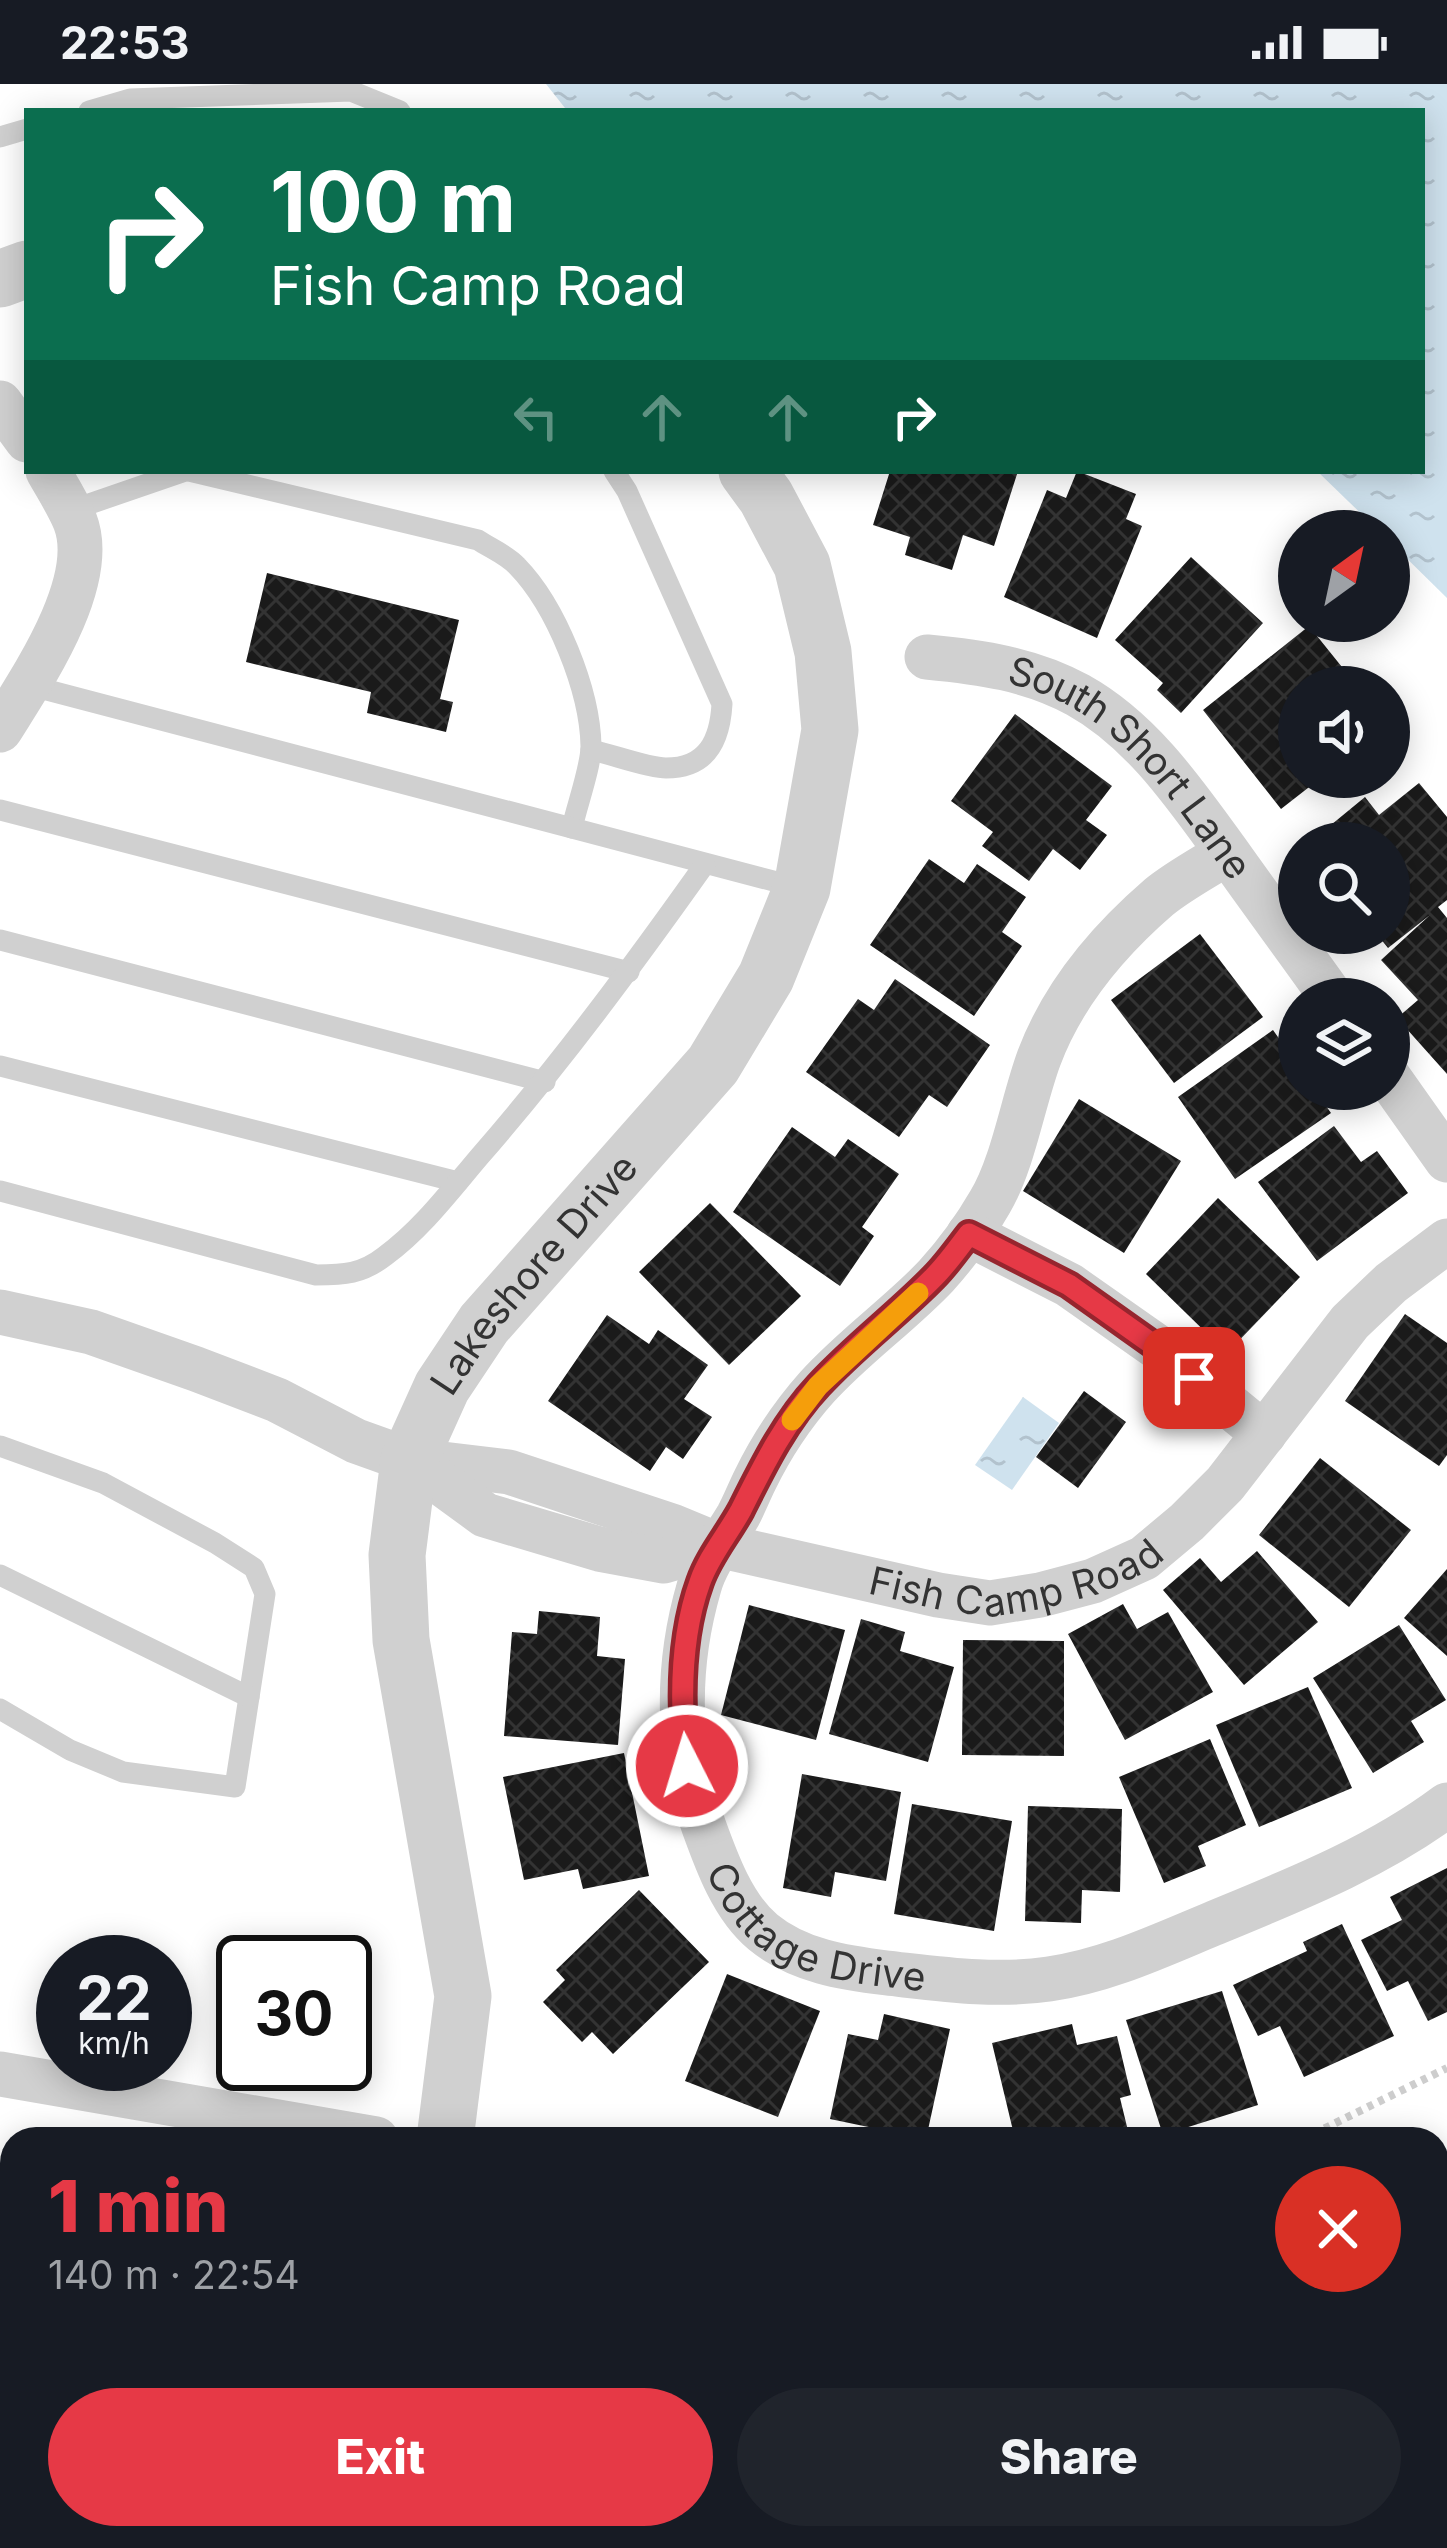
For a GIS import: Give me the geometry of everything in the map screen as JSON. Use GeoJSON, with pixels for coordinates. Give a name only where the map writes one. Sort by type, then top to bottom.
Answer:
{"type":"FeatureCollection","features":[{"type":"Feature","properties":{"kind":"street"},"geometry":{"type":"LineString","coordinates":[[0,403],[24,436]]}},
{"type":"Feature","properties":{"kind":"street"},"geometry":{"type":"LineString","coordinates":[[0,730],[68,611],[79,568],[76,525],[50,474]]}},
{"type":"Feature","properties":{"kind":"street","name":"Lakeshore Drive"},"geometry":{"type":"LineString","coordinates":[[447,2127],[463,1996],[401,1640],[397,1555],[409,1460],[442,1387],[484,1324],[713,1065],[766,977],[802,888],[830,730],[824,652],[802,565],[748,474]]}},
{"type":"Feature","properties":{"kind":"street","name":"South Short Lane"},"geometry":{"type":"LineString","coordinates":[[927,657],[986,662],[1043,679],[1081,697],[1128,731],[1183,790],[1318,978]]}},
{"type":"Feature","properties":{"kind":"street","name":"Cottage Drive"},"geometry":{"type":"LineString","coordinates":[[1228,853],[1163,894],[1115,938],[1068,997],[1040,1055],[993,1198],[938,1274],[818,1386],[757,1476],[700,1582],[684,1665],[682,1719],[692,1784],[720,1870],[763,1932],[826,1964],[996,1983],[1101,1968],[1386,1846],[1447,1804]]}},
{"type":"Feature","properties":{"kind":"street"},"geometry":{"type":"LineString","coordinates":[[1410,1108],[1447,1160]]}},
{"type":"Feature","properties":{"kind":"street"},"geometry":{"type":"LineString","coordinates":[[969,1234],[1069,1285],[1162,1351],[1264,1434]]}},
{"type":"Feature","properties":{"kind":"street","name":"Fish Camp Road"},"geometry":{"type":"LineString","coordinates":[[0,1312],[91,1332],[196,1369],[277,1400],[356,1442],[409,1460],[508,1472],[718,1545],[990,1603],[1093,1581],[1144,1558],[1225,1484],[1350,1322],[1390,1283],[1447,1241]]}},
{"type":"Feature","properties":{"kind":"street"},"geometry":{"type":"LineString","coordinates":[[0,2074],[307,2127]]}},
{"type":"Feature","properties":{"kind":"lane"},"geometry":{"type":"LineString","coordinates":[[99,108],[130,99],[351,91],[393,108]]}},
{"type":"Feature","properties":{"kind":"lane"},"geometry":{"type":"LineString","coordinates":[[200,474],[478,540],[515,563],[541,596],[586,703],[591,750],[572,828]]}},
{"type":"Feature","properties":{"kind":"lane"},"geometry":{"type":"LineString","coordinates":[[591,750],[666,768],[691,763],[712,749],[721,727],[722,704],[616,474]]}},
{"type":"Feature","properties":{"kind":"lane"},"geometry":{"type":"LineString","coordinates":[[69,512],[150,477]]}},
{"type":"Feature","properties":{"kind":"lane"},"geometry":{"type":"LineString","coordinates":[[28,685],[802,888]]}},
{"type":"Feature","properties":{"kind":"lane"},"geometry":{"type":"LineString","coordinates":[[0,810],[629,972]]}},
{"type":"Feature","properties":{"kind":"lane"},"geometry":{"type":"LineString","coordinates":[[0,1191],[316,1275],[351,1275],[384,1258],[422,1223],[545,1082],[705,864]]}},
{"type":"Feature","properties":{"kind":"lane"},"geometry":{"type":"LineString","coordinates":[[0,940],[545,1082]]}},
{"type":"Feature","properties":{"kind":"lane"},"geometry":{"type":"LineString","coordinates":[[0,1066],[458,1182]]}},
{"type":"Feature","properties":{"kind":"lane"},"geometry":{"type":"LineString","coordinates":[[0,1446],[103,1483],[215,1543],[254,1568],[265,1594],[235,1787],[123,1772],[70,1750],[0,1709]]}},
{"type":"Feature","properties":{"kind":"lane"},"geometry":{"type":"LineString","coordinates":[[0,1575],[249,1697]]}},
{"type":"Feature","properties":{"kind":"path"},"geometry":{"type":"LineString","coordinates":[[1328,2127],[1447,2068]]}},
{"type":"Feature","properties":{"kind":"water"},"geometry":{"type":"Polygon","coordinates":[[[546,84],[1447,84],[1447,598],[1410,562],[1410,510],[1357,510],[1320,474],[1425,474],[1425,108],[565,108],[546,84]]]}},
{"type":"Feature","properties":{"kind":"water"},"geometry":{"type":"Polygon","coordinates":[[[1023,1397],[1059,1423],[1012,1490],[975,1465],[1023,1397]]]}},
{"type":"Feature","properties":{"kind":"building"},"geometry":{"type":"Polygon","coordinates":[[[889,474],[1017,474],[994,546],[963,535],[952,570],[905,555],[910,537],[873,525],[889,474]]]}},
{"type":"Feature","properties":{"kind":"building"},"geometry":{"type":"Polygon","coordinates":[[[1076,474],[1136,494],[1126,519],[1142,526],[1097,638],[1004,597],[1047,490],[1066,498],[1076,474]]]}},
{"type":"Feature","properties":{"kind":"building"},"geometry":{"type":"Polygon","coordinates":[[[1191,557],[1263,623],[1181,713],[1157,690],[1163,683],[1115,640],[1191,557]]]}},
{"type":"Feature","properties":{"kind":"building"},"geometry":{"type":"Polygon","coordinates":[[[267,573],[459,620],[440,699],[453,702],[446,732],[367,713],[371,692],[246,662],[267,573]]]}},
{"type":"Feature","properties":{"kind":"building"},"geometry":{"type":"Polygon","coordinates":[[[1289,642],[1322,642],[1341,666],[1278,666],[1278,798],[1295,798],[1281,809],[1203,710],[1289,642]]]}},
{"type":"Feature","properties":{"kind":"building"},"geometry":{"type":"Polygon","coordinates":[[[1015,714],[1112,786],[1086,820],[1107,835],[1080,870],[1053,849],[1029,881],[982,846],[993,832],[951,801],[1015,714]]]}},
{"type":"Feature","properties":{"kind":"building"},"geometry":{"type":"Polygon","coordinates":[[[1419,783],[1447,817],[1447,900],[1438,907],[1447,918],[1447,1074],[1410,1033],[1410,1007],[1418,1000],[1410,991],[1410,978],[1398,978],[1381,960],[1388,954],[1410,954],[1410,933],[1430,915],[1410,931],[1410,822],[1335,822],[1364,798],[1379,815],[1400,798],[1410,798],[1410,790],[1419,783]]]}},
{"type":"Feature","properties":{"kind":"building"},"geometry":{"type":"Polygon","coordinates":[[[929,859],[964,883],[977,864],[1026,897],[1002,932],[1022,946],[974,1016],[870,945],[929,859]]]}},
{"type":"Feature","properties":{"kind":"building"},"geometry":{"type":"Polygon","coordinates":[[[1200,934],[1263,1017],[1174,1083],[1111,1000],[1200,934]]]}},
{"type":"Feature","properties":{"kind":"building"},"geometry":{"type":"Polygon","coordinates":[[[895,979],[990,1045],[947,1107],[929,1095],[899,1137],[806,1072],[858,999],[874,1010],[895,979]]]}},
{"type":"Feature","properties":{"kind":"building"},"geometry":{"type":"Polygon","coordinates":[[[1273,1030],[1278,1037],[1278,1110],[1331,1113],[1235,1179],[1178,1097],[1273,1030]]]}},
{"type":"Feature","properties":{"kind":"building"},"geometry":{"type":"Polygon","coordinates":[[[1079,1099],[1181,1161],[1124,1253],[1023,1191],[1079,1099]]]}},
{"type":"Feature","properties":{"kind":"building"},"geometry":{"type":"Polygon","coordinates":[[[1334,1126],[1361,1162],[1377,1151],[1408,1193],[1317,1261],[1258,1182],[1334,1126]]]}},
{"type":"Feature","properties":{"kind":"building"},"geometry":{"type":"Polygon","coordinates":[[[792,1127],[835,1157],[848,1139],[899,1174],[862,1227],[874,1236],[840,1286],[733,1212],[792,1127]]]}},
{"type":"Feature","properties":{"kind":"building"},"geometry":{"type":"Polygon","coordinates":[[[1218,1198],[1300,1277],[1227,1353],[1146,1274],[1218,1198]]]}},
{"type":"Feature","properties":{"kind":"building"},"geometry":{"type":"Polygon","coordinates":[[[710,1203],[801,1296],[729,1365],[639,1272],[710,1203]]]}},
{"type":"Feature","properties":{"kind":"building"},"geometry":{"type":"Polygon","coordinates":[[[1405,1314],[1447,1343],[1447,1455],[1439,1466],[1345,1401],[1405,1314]]]}},
{"type":"Feature","properties":{"kind":"building"},"geometry":{"type":"Polygon","coordinates":[[[607,1315],[649,1344],[658,1330],[708,1365],[684,1399],[712,1417],[683,1459],[666,1447],[650,1471],[548,1401],[607,1315]]]}},
{"type":"Feature","properties":{"kind":"building"},"geometry":{"type":"Polygon","coordinates":[[[1084,1391],[1126,1422],[1078,1488],[1036,1457],[1084,1391]]]}},
{"type":"Feature","properties":{"kind":"building"},"geometry":{"type":"Polygon","coordinates":[[[1320,1458],[1411,1530],[1349,1607],[1259,1535],[1320,1458]]]}},
{"type":"Feature","properties":{"kind":"building"},"geometry":{"type":"Polygon","coordinates":[[[1257,1551],[1318,1622],[1244,1685],[1163,1590],[1200,1558],[1221,1582],[1257,1551]]]}},
{"type":"Feature","properties":{"kind":"building"},"geometry":{"type":"Polygon","coordinates":[[[1447,1569],[1447,1656],[1404,1618],[1447,1569]]]}},
{"type":"Feature","properties":{"kind":"building"},"geometry":{"type":"Polygon","coordinates":[[[1123,1604],[1137,1629],[1168,1612],[1213,1692],[1125,1740],[1068,1634],[1123,1604]]]}},
{"type":"Feature","properties":{"kind":"building"},"geometry":{"type":"Polygon","coordinates":[[[749,1605],[845,1630],[816,1740],[721,1715],[749,1605]]]}},
{"type":"Feature","properties":{"kind":"building"},"geometry":{"type":"Polygon","coordinates":[[[539,1611],[600,1617],[597,1656],[625,1659],[618,1745],[504,1736],[512,1632],[537,1634],[539,1611]]]}},
{"type":"Feature","properties":{"kind":"building"},"geometry":{"type":"Polygon","coordinates":[[[861,1619],[905,1632],[900,1651],[954,1667],[928,1762],[829,1734],[861,1619]]]}},
{"type":"Feature","properties":{"kind":"building"},"geometry":{"type":"Polygon","coordinates":[[[1399,1625],[1446,1700],[1411,1721],[1424,1742],[1373,1773],[1313,1678],[1399,1625]]]}},
{"type":"Feature","properties":{"kind":"building"},"geometry":{"type":"Polygon","coordinates":[[[963,1640],[1064,1641],[1064,1756],[962,1755],[963,1640]]]}},
{"type":"Feature","properties":{"kind":"building"},"geometry":{"type":"Polygon","coordinates":[[[1308,1687],[1352,1788],[1259,1827],[1216,1725],[1308,1687]]]}},
{"type":"Feature","properties":{"kind":"building"},"geometry":{"type":"Polygon","coordinates":[[[1210,1739],[1246,1825],[1198,1846],[1206,1866],[1164,1883],[1119,1777],[1210,1739]]]}},
{"type":"Feature","properties":{"kind":"building"},"geometry":{"type":"Polygon","coordinates":[[[624,1753],[649,1876],[583,1889],[578,1869],[524,1880],[503,1777],[624,1753]]]}},
{"type":"Feature","properties":{"kind":"building"},"geometry":{"type":"Polygon","coordinates":[[[802,1774],[901,1792],[886,1881],[835,1872],[831,1897],[783,1888],[802,1774]]]}},
{"type":"Feature","properties":{"kind":"building"},"geometry":{"type":"Polygon","coordinates":[[[912,1804],[1012,1821],[994,1931],[894,1914],[912,1804]]]}},
{"type":"Feature","properties":{"kind":"building"},"geometry":{"type":"Polygon","coordinates":[[[1028,1806],[1122,1809],[1120,1892],[1082,1890],[1081,1923],[1025,1921],[1028,1806]]]}},
{"type":"Feature","properties":{"kind":"building"},"geometry":{"type":"Polygon","coordinates":[[[1447,1868],[1447,2012],[1428,2021],[1408,1981],[1387,1991],[1361,1940],[1402,1920],[1390,1897],[1447,1868]]]}},
{"type":"Feature","properties":{"kind":"building"},"geometry":{"type":"Polygon","coordinates":[[[639,1890],[709,1962],[613,2054],[592,2032],[582,2042],[543,2002],[565,1980],[556,1970],[639,1890]]]}},
{"type":"Feature","properties":{"kind":"building"},"geometry":{"type":"Polygon","coordinates":[[[1342,1924],[1394,2036],[1304,2077],[1280,2026],[1258,2036],[1233,1985],[1307,1951],[1303,1942],[1342,1924]]]}},
{"type":"Feature","properties":{"kind":"building"},"geometry":{"type":"Polygon","coordinates":[[[727,1974],[820,2011],[778,2117],[685,2081],[727,1974]]]}},
{"type":"Feature","properties":{"kind":"building"},"geometry":{"type":"Polygon","coordinates":[[[1222,1991],[1258,2105],[1188,2127],[1160,2127],[1126,2020],[1222,1991]]]}},
{"type":"Feature","properties":{"kind":"building"},"geometry":{"type":"Polygon","coordinates":[[[884,2014],[950,2029],[929,2127],[868,2127],[830,2119],[848,2034],[878,2040],[884,2014]]]}},
{"type":"Feature","properties":{"kind":"building"},"geometry":{"type":"Polygon","coordinates":[[[1072,2024],[1077,2045],[1117,2036],[1131,2095],[1120,2098],[1127,2127],[1012,2127],[992,2043],[1072,2024]]]}},
{"type":"Feature","properties":{"kind":"slow traffic"},"geometry":{"type":"LineString","coordinates":[[792,1420],[818,1386],[918,1293]]}},
{"type":"Feature","properties":{"kind":"route"},"geometry":{"type":"LineString","coordinates":[[687,1766],[682,1719],[684,1665],[700,1582],[718,1545],[784,1431],[818,1386],[938,1274],[969,1234],[1069,1285],[1194,1378]]}}]}
